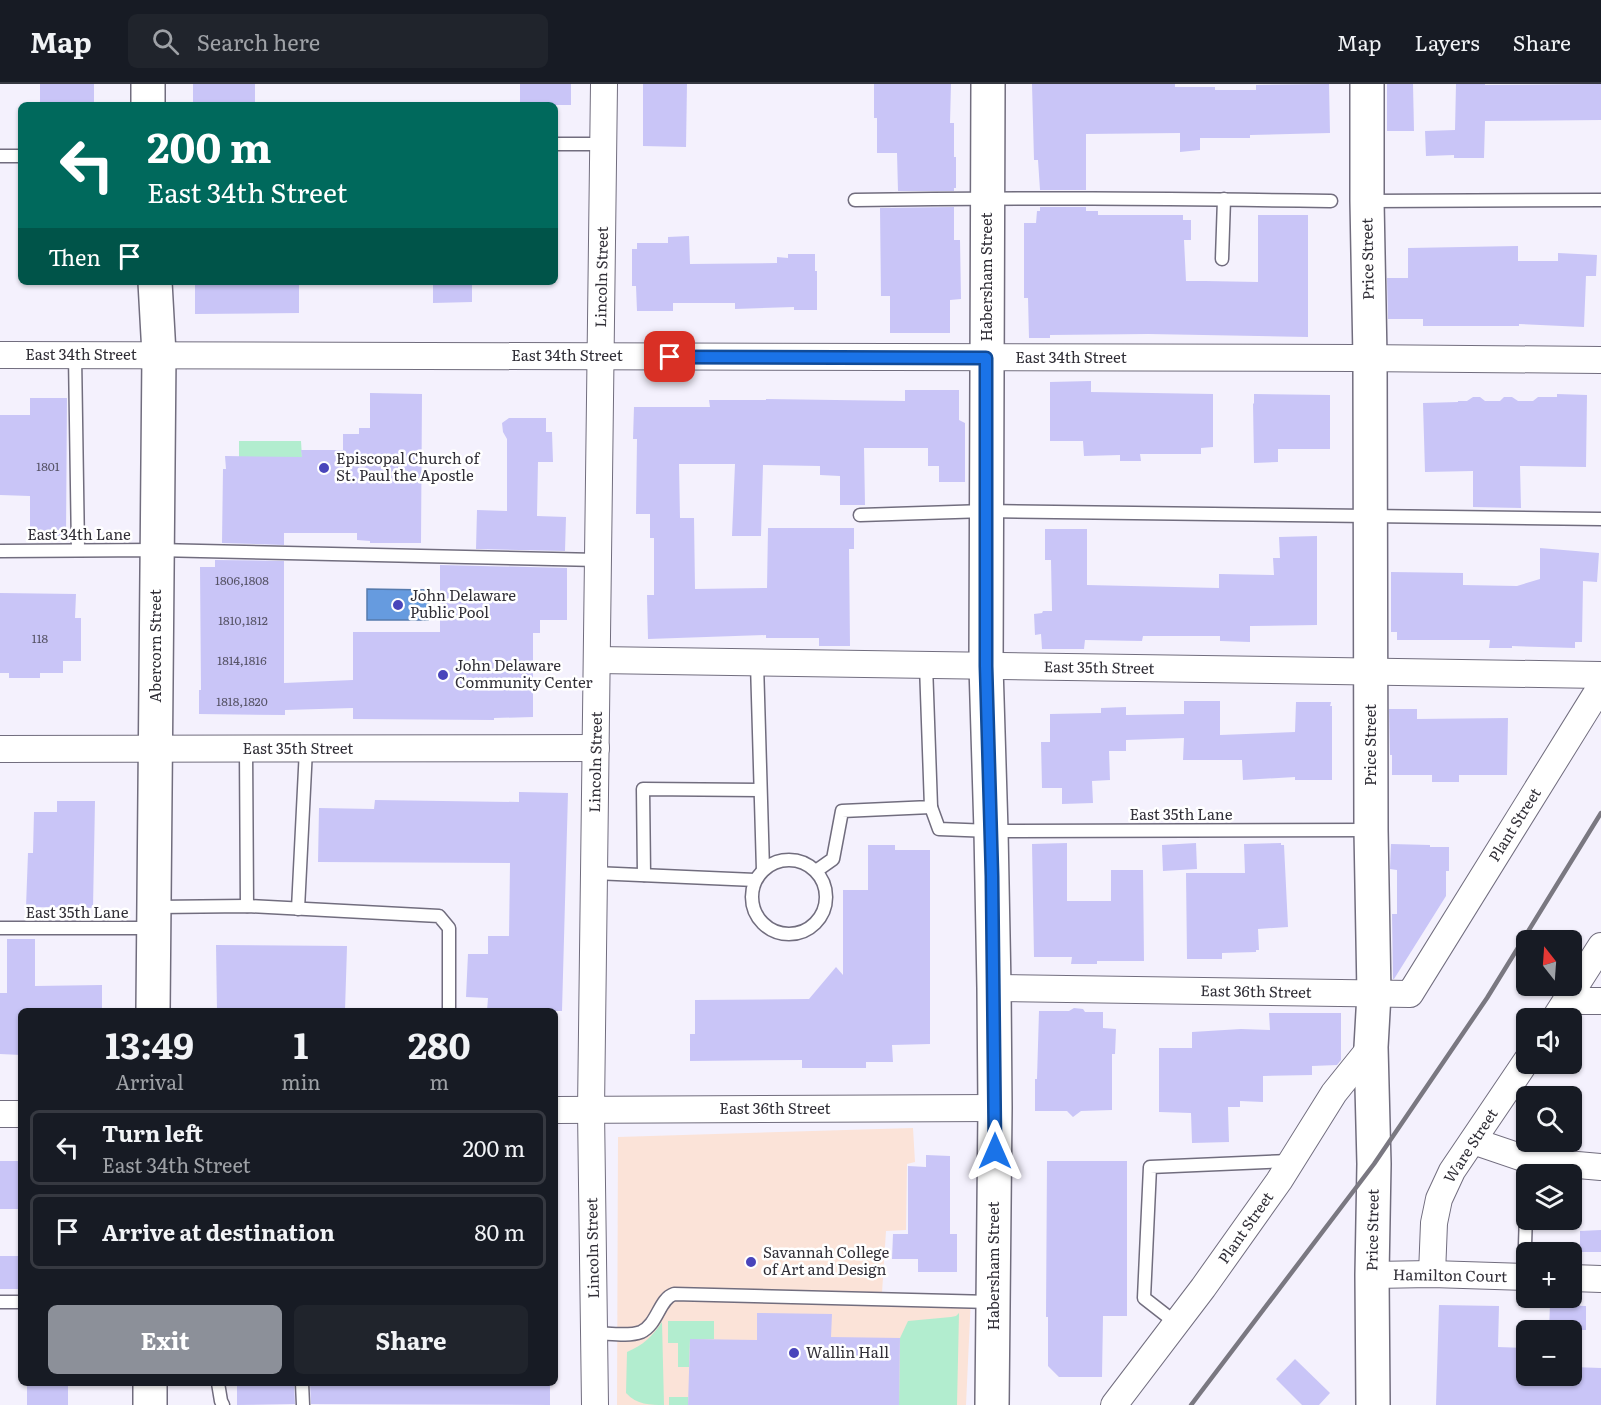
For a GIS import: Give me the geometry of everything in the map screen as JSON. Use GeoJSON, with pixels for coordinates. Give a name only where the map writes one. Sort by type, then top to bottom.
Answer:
{"type":"FeatureCollection","features":[{"type":"Feature","properties":{"kind":"main road"},"geometry":{"type":"LineString","coordinates":[[148,84],[148,102]]}},
{"type":"Feature","properties":{"kind":"main road","name":"Habersham Street"},"geometry":{"type":"LineString","coordinates":[[988,84],[986,666],[995,1108],[992,1405]]}},
{"type":"Feature","properties":{"kind":"main road","name":"Price Street"},"geometry":{"type":"LineString","coordinates":[[1367,84],[1374,994],[1371,1047],[1374,1164],[1373,1405]]}},
{"type":"Feature","properties":{"kind":"main road","name":"Abercorn Street"},"geometry":{"type":"LineString","coordinates":[[153,1008],[159,354],[155,285]]}},
{"type":"Feature","properties":{"kind":"main road"},"geometry":{"type":"LineString","coordinates":[[150,1386],[150,1405]]}},
{"type":"Feature","properties":{"kind":"street","name":"Lincoln Street"},"geometry":{"type":"LineString","coordinates":[[595,1405],[591,1110],[604,84]]}},
{"type":"Feature","properties":{"kind":"street","name":"East 34th Street"},"geometry":{"type":"LineString","coordinates":[[0,355],[1601,360]]}},
{"type":"Feature","properties":{"kind":"street","name":"East 35th Street"},"geometry":{"type":"LineString","coordinates":[[597,660],[1601,675]]}},
{"type":"Feature","properties":{"kind":"street","name":"Plant Street"},"geometry":{"type":"LineString","coordinates":[[1410,994],[1601,686]]}},
{"type":"Feature","properties":{"kind":"street","name":"East 35th Street"},"geometry":{"type":"LineString","coordinates":[[0,749],[596,748]]}},
{"type":"Feature","properties":{"kind":"street"},"geometry":{"type":"LineString","coordinates":[[1562,1008],[1601,946]]}},
{"type":"Feature","properties":{"kind":"street","name":"East 36th Street"},"geometry":{"type":"LineString","coordinates":[[994,988],[1410,994]]}},
{"type":"Feature","properties":{"kind":"street"},"geometry":{"type":"LineString","coordinates":[[1570,1008],[1601,1001]]}},
{"type":"Feature","properties":{"kind":"street","name":"Plant Street"},"geometry":{"type":"LineString","coordinates":[[1114,1405],[1258,1210],[1334,1093],[1371,1047]]}},
{"type":"Feature","properties":{"kind":"street","name":"Ware Street"},"geometry":{"type":"LineString","coordinates":[[1432,1274],[1434,1223],[1438,1199],[1452,1171],[1518,1074]]}},
{"type":"Feature","properties":{"kind":"street","name":"East 36th Street"},"geometry":{"type":"LineString","coordinates":[[558,1110],[995,1108]]}},
{"type":"Feature","properties":{"kind":"street"},"geometry":{"type":"LineString","coordinates":[[0,1114],[18,1114]]}},
{"type":"Feature","properties":{"kind":"street"},"geometry":{"type":"LineString","coordinates":[[1473,1140],[1516,1164]]}},
{"type":"Feature","properties":{"kind":"street"},"geometry":{"type":"LineString","coordinates":[[1582,1169],[1601,1167]]}},
{"type":"Feature","properties":{"kind":"street","name":"Hamilton Court"},"geometry":{"type":"LineString","coordinates":[[1372,1275],[1516,1277]]}},
{"type":"Feature","properties":{"kind":"street"},"geometry":{"type":"LineString","coordinates":[[1582,1279],[1601,1280]]}},
{"type":"Feature","properties":{"kind":"lane"},"geometry":{"type":"LineString","coordinates":[[558,144],[604,144]]}},
{"type":"Feature","properties":{"kind":"lane"},"geometry":{"type":"LineString","coordinates":[[0,156],[18,156]]}},
{"type":"Feature","properties":{"kind":"lane"},"geometry":{"type":"LineString","coordinates":[[855,200],[987,198],[1331,201]]}},
{"type":"Feature","properties":{"kind":"lane"},"geometry":{"type":"LineString","coordinates":[[1222,259],[1224,200]]}},
{"type":"Feature","properties":{"kind":"lane"},"geometry":{"type":"LineString","coordinates":[[1367,201],[1601,200]]}},
{"type":"Feature","properties":{"kind":"lane"},"geometry":{"type":"LineString","coordinates":[[75,355],[78,550]]}},
{"type":"Feature","properties":{"kind":"lane"},"geometry":{"type":"LineString","coordinates":[[860,515],[986,511],[1601,519]]}},
{"type":"Feature","properties":{"kind":"lane","name":"East 34th Lane"},"geometry":{"type":"LineString","coordinates":[[0,550],[157,550],[598,560]]}},
{"type":"Feature","properties":{"kind":"lane"},"geometry":{"type":"LineString","coordinates":[[594,873],[759,875],[772,864],[784,860],[795,860],[816,871],[822,881],[826,892],[826,903],[821,916],[813,926],[802,932],[789,935],[776,933],[765,927],[756,917],[752,905],[751,893],[759,875],[760,790],[757,663]]}},
{"type":"Feature","properties":{"kind":"lane"},"geometry":{"type":"LineString","coordinates":[[816,871],[833,859],[843,811],[931,807],[926,665]]}},
{"type":"Feature","properties":{"kind":"lane"},"geometry":{"type":"LineString","coordinates":[[246,749],[247,906]]}},
{"type":"Feature","properties":{"kind":"lane"},"geometry":{"type":"LineString","coordinates":[[298,909],[306,749]]}},
{"type":"Feature","properties":{"kind":"lane"},"geometry":{"type":"LineString","coordinates":[[644,875],[643,789],[760,790]]}},
{"type":"Feature","properties":{"kind":"lane","name":"East 35th Lane"},"geometry":{"type":"LineString","coordinates":[[931,807],[939,829],[991,831],[1371,830]]}},
{"type":"Feature","properties":{"kind":"lane","name":"East 35th Lane"},"geometry":{"type":"LineString","coordinates":[[0,928],[154,917],[247,906],[439,916],[449,928],[449,1008]]}},
{"type":"Feature","properties":{"kind":"lane"},"geometry":{"type":"LineString","coordinates":[[1176,1323],[1144,1298],[1150,1167],[1291,1161]]}},
{"type":"Feature","properties":{"kind":"lane"},"geometry":{"type":"LineString","coordinates":[[594,1333],[641,1332],[655,1317],[667,1298],[674,1294],[994,1302]]}},
{"type":"Feature","properties":{"kind":"lane"},"geometry":{"type":"LineString","coordinates":[[0,1302],[18,1302]]}},
{"type":"Feature","properties":{"kind":"lane"},"geometry":{"type":"LineString","coordinates":[[218,1386],[223,1405]]}},
{"type":"Feature","properties":{"kind":"lane"},"geometry":{"type":"LineString","coordinates":[[302,1386],[303,1405]]}},
{"type":"Feature","properties":{"kind":"shaded area","name":"Savannah College of Art and Design"},"geometry":{"type":"Polygon","coordinates":[[[913,1128],[915,1162],[907,1164],[906,1230],[886,1231],[882,1293],[971,1296],[966,1405],[617,1405],[618,1137],[913,1128]]]}},
{"type":"Feature","properties":{"kind":"green space"},"geometry":{"type":"Polygon","coordinates":[[[239,441],[301,441],[302,457],[239,468],[239,441]]]}},
{"type":"Feature","properties":{"kind":"green space"},"geometry":{"type":"Polygon","coordinates":[[[959,1313],[957,1405],[899,1405],[900,1338],[908,1321],[951,1317],[959,1313]]]}},
{"type":"Feature","properties":{"kind":"green space"},"geometry":{"type":"Polygon","coordinates":[[[668,1321],[714,1321],[714,1339],[690,1340],[689,1367],[678,1367],[678,1343],[668,1343],[668,1321]]]}},
{"type":"Feature","properties":{"kind":"green space"},"geometry":{"type":"Polygon","coordinates":[[[662,1322],[664,1405],[644,1404],[626,1393],[627,1352],[647,1340],[662,1322]]]}},
{"type":"Feature","properties":{"kind":"green space"},"geometry":{"type":"Polygon","coordinates":[[[669,1397],[688,1397],[688,1405],[669,1405],[669,1397]]]}},
{"type":"Feature","properties":{"kind":"water","name":"John Delaware Public Pool"},"geometry":{"type":"Polygon","coordinates":[[[367,589],[429,590],[428,620],[367,620],[367,589]]]}},
{"type":"Feature","properties":{"kind":"building"},"geometry":{"type":"Polygon","coordinates":[[[40,84],[94,84],[94,102],[40,102],[40,84]]]}},
{"type":"Feature","properties":{"kind":"building"},"geometry":{"type":"Polygon","coordinates":[[[193,84],[255,84],[255,102],[193,102],[193,84]]]}},
{"type":"Feature","properties":{"kind":"building"},"geometry":{"type":"Polygon","coordinates":[[[520,84],[571,84],[571,105],[558,105],[558,102],[520,102],[520,84]]]}},
{"type":"Feature","properties":{"kind":"building"},"geometry":{"type":"Polygon","coordinates":[[[643,84],[687,84],[686,147],[643,146],[643,84]]]}},
{"type":"Feature","properties":{"kind":"building"},"geometry":{"type":"Polygon","coordinates":[[[874,84],[951,84],[950,123],[954,123],[954,157],[956,157],[956,188],[954,191],[898,191],[897,153],[877,153],[874,84]]]}},
{"type":"Feature","properties":{"kind":"building"},"geometry":{"type":"Polygon","coordinates":[[[1032,84],[1175,84],[1175,87],[1215,87],[1215,90],[1256,90],[1256,85],[1329,84],[1330,133],[1250,135],[1250,138],[1200,138],[1200,150],[1180,152],[1180,133],[1086,134],[1086,190],[1040,190],[1038,160],[1034,160],[1032,84]]]}},
{"type":"Feature","properties":{"kind":"building"},"geometry":{"type":"Polygon","coordinates":[[[1387,84],[1413,84],[1414,131],[1387,131],[1387,84]]]}},
{"type":"Feature","properties":{"kind":"building"},"geometry":{"type":"Polygon","coordinates":[[[1456,84],[1601,84],[1601,120],[1485,121],[1484,158],[1454,158],[1454,155],[1426,156],[1425,131],[1455,130],[1456,84]]]}},
{"type":"Feature","properties":{"kind":"building"},"geometry":{"type":"Polygon","coordinates":[[[954,207],[954,240],[960,240],[961,299],[950,300],[950,333],[890,333],[890,296],[881,296],[880,208],[954,207]]]}},
{"type":"Feature","properties":{"kind":"building"},"geometry":{"type":"Polygon","coordinates":[[[1040,207],[1086,207],[1086,211],[1098,211],[1098,215],[1183,215],[1183,220],[1191,220],[1191,240],[1184,240],[1186,281],[1258,282],[1258,215],[1308,215],[1308,337],[1148,334],[1050,335],[1050,338],[1029,338],[1028,298],[1024,298],[1024,223],[1036,223],[1037,211],[1040,211],[1040,207]]]}},
{"type":"Feature","properties":{"kind":"building"},"geometry":{"type":"Polygon","coordinates":[[[689,236],[690,264],[777,263],[777,257],[788,258],[788,254],[815,254],[817,310],[794,310],[794,307],[735,309],[735,303],[673,303],[673,311],[637,311],[636,286],[632,286],[632,249],[637,249],[637,243],[668,243],[668,237],[689,236]]]}},
{"type":"Feature","properties":{"kind":"building"},"geometry":{"type":"Polygon","coordinates":[[[1518,246],[1518,261],[1558,261],[1558,253],[1597,255],[1596,276],[1586,276],[1584,327],[1519,324],[1519,326],[1423,326],[1423,319],[1388,319],[1387,278],[1408,278],[1408,248],[1518,246]]]}},
{"type":"Feature","properties":{"kind":"building"},"geometry":{"type":"Polygon","coordinates":[[[195,285],[299,285],[299,313],[195,314],[195,285]]]}},
{"type":"Feature","properties":{"kind":"building"},"geometry":{"type":"Polygon","coordinates":[[[433,285],[472,285],[472,302],[433,303],[433,285]]]}},
{"type":"Feature","properties":{"kind":"building"},"geometry":{"type":"Polygon","coordinates":[[[1091,381],[1091,392],[1213,394],[1213,447],[1201,448],[1201,454],[1140,454],[1141,461],[1120,461],[1120,455],[1084,456],[1083,441],[1050,441],[1050,382],[1091,381]]]}},
{"type":"Feature","properties":{"kind":"building"},"geometry":{"type":"Polygon","coordinates":[[[905,390],[959,390],[959,420],[965,423],[965,482],[939,482],[939,466],[928,466],[928,448],[864,448],[865,505],[840,505],[840,476],[820,475],[820,466],[763,465],[761,536],[732,536],[735,464],[679,464],[680,518],[694,518],[695,589],[767,588],[768,528],[854,528],[854,549],[849,549],[850,646],[819,646],[819,638],[766,638],[766,635],[648,639],[647,595],[654,595],[654,538],[650,538],[650,514],[636,514],[637,439],[633,439],[634,407],[710,407],[709,400],[905,401],[905,390]]]}},
{"type":"Feature","properties":{"kind":"building","name":"Episcopal Church of St. Paul the Apostle"},"geometry":{"type":"Polygon","coordinates":[[[370,393],[422,394],[421,543],[370,543],[370,541],[357,540],[357,533],[284,533],[284,545],[222,543],[225,456],[302,457],[301,450],[343,450],[343,434],[359,434],[359,428],[370,428],[370,393]]]}},
{"type":"Feature","properties":{"kind":"building"},"geometry":{"type":"Polygon","coordinates":[[[1254,394],[1330,395],[1330,449],[1278,449],[1278,462],[1254,463],[1254,394]]]}},
{"type":"Feature","properties":{"kind":"building"},"geometry":{"type":"Polygon","coordinates":[[[1557,394],[1587,395],[1586,467],[1520,466],[1521,508],[1473,507],[1473,471],[1425,472],[1423,403],[1467,401],[1473,397],[1480,397],[1485,401],[1500,401],[1504,397],[1512,397],[1518,401],[1533,401],[1538,397],[1557,397],[1557,394]]]}},
{"type":"Feature","properties":{"kind":"building"},"geometry":{"type":"Polygon","coordinates":[[[30,398],[67,398],[66,536],[30,536],[30,496],[0,495],[0,415],[30,415],[30,398]]]}},
{"type":"Feature","properties":{"kind":"building"},"geometry":{"type":"Polygon","coordinates":[[[509,418],[546,418],[546,432],[552,432],[553,462],[538,462],[537,516],[566,517],[565,551],[476,549],[477,510],[507,511],[507,439],[502,423],[509,418]]]}},
{"type":"Feature","properties":{"kind":"building"},"geometry":{"type":"Polygon","coordinates":[[[1045,529],[1087,529],[1087,585],[1219,588],[1219,574],[1274,575],[1273,558],[1280,558],[1279,537],[1317,536],[1317,625],[1250,626],[1250,642],[1220,641],[1220,636],[1143,636],[1142,641],[1085,640],[1084,649],[1042,649],[1041,634],[1035,635],[1034,614],[1052,611],[1051,560],[1045,560],[1045,529]]]}},
{"type":"Feature","properties":{"kind":"building"},"geometry":{"type":"Polygon","coordinates":[[[1540,548],[1599,553],[1597,582],[1583,581],[1582,642],[1575,642],[1575,648],[1512,646],[1512,648],[1489,648],[1490,640],[1397,640],[1397,632],[1391,632],[1391,572],[1463,573],[1463,585],[1517,586],[1540,579],[1540,548]]]}},
{"type":"Feature","properties":{"kind":"building","name":"John Delaware Community Center"},"geometry":{"type":"Polygon","coordinates":[[[215,560],[284,561],[284,683],[353,680],[353,632],[440,632],[440,565],[567,568],[567,620],[540,620],[540,633],[533,633],[533,717],[494,718],[494,720],[353,719],[353,708],[285,710],[285,715],[199,714],[199,690],[201,690],[200,567],[215,567],[215,560]]]}},
{"type":"Feature","properties":{"kind":"building"},"geometry":{"type":"Polygon","coordinates":[[[0,593],[76,594],[75,618],[81,618],[81,661],[63,661],[63,673],[40,673],[40,678],[9,678],[9,673],[0,673],[0,593]]]}},
{"type":"Feature","properties":{"kind":"building"},"geometry":{"type":"Polygon","coordinates":[[[1184,701],[1220,701],[1220,735],[1295,732],[1296,702],[1331,702],[1332,780],[1295,780],[1295,777],[1243,780],[1242,760],[1183,760],[1184,738],[1126,740],[1126,751],[1109,751],[1110,780],[1092,781],[1093,803],[1062,804],[1062,788],[1042,788],[1041,742],[1050,742],[1050,714],[1101,713],[1101,708],[1126,707],[1126,715],[1184,714],[1184,701]]]}},
{"type":"Feature","properties":{"kind":"building"},"geometry":{"type":"Polygon","coordinates":[[[1389,709],[1417,709],[1417,719],[1508,718],[1507,775],[1459,775],[1459,782],[1432,782],[1432,775],[1392,775],[1389,709]]]}},
{"type":"Feature","properties":{"kind":"building"},"geometry":{"type":"Polygon","coordinates":[[[519,792],[568,793],[562,1011],[558,1011],[558,1008],[487,1008],[488,998],[466,997],[468,954],[488,954],[488,936],[509,936],[510,863],[318,862],[319,808],[374,809],[375,800],[519,802],[519,792]]]}},
{"type":"Feature","properties":{"kind":"building"},"geometry":{"type":"Polygon","coordinates":[[[57,801],[95,801],[93,908],[26,907],[28,853],[33,853],[34,812],[57,812],[57,801]]]}},
{"type":"Feature","properties":{"kind":"building"},"geometry":{"type":"Polygon","coordinates":[[[1067,843],[1067,901],[1111,901],[1111,870],[1143,870],[1144,961],[1097,961],[1097,964],[1071,964],[1072,957],[1034,957],[1032,844],[1067,843]]]}},
{"type":"Feature","properties":{"kind":"building"},"geometry":{"type":"Polygon","coordinates":[[[1196,843],[1197,869],[1163,871],[1162,845],[1196,843]]]}},
{"type":"Feature","properties":{"kind":"building"},"geometry":{"type":"Polygon","coordinates":[[[1281,843],[1284,845],[1288,927],[1258,929],[1259,950],[1256,952],[1222,953],[1222,959],[1187,959],[1186,873],[1245,873],[1244,844],[1281,843]]]}},
{"type":"Feature","properties":{"kind":"building"},"geometry":{"type":"Polygon","coordinates":[[[1391,844],[1449,847],[1446,896],[1394,979],[1392,914],[1397,914],[1397,870],[1390,869],[1391,844]]]}},
{"type":"Feature","properties":{"kind":"building"},"geometry":{"type":"Polygon","coordinates":[[[868,845],[895,845],[895,850],[930,850],[930,1044],[892,1045],[893,1062],[866,1062],[866,1068],[802,1068],[802,1060],[690,1061],[690,1034],[695,1034],[695,1000],[809,999],[836,967],[843,975],[843,890],[868,890],[868,845]]]}},
{"type":"Feature","properties":{"kind":"building"},"geometry":{"type":"Polygon","coordinates":[[[7,939],[35,939],[35,986],[102,985],[102,1008],[18,1008],[18,1055],[0,1054],[0,993],[7,993],[7,939]]]}},
{"type":"Feature","properties":{"kind":"building"},"geometry":{"type":"Polygon","coordinates":[[[216,945],[347,946],[345,1008],[217,1008],[216,945]]]}},
{"type":"Feature","properties":{"kind":"building"},"geometry":{"type":"Polygon","coordinates":[[[1074,1008],[1083,1009],[1085,1012],[1103,1012],[1103,1028],[1116,1029],[1115,1054],[1112,1054],[1112,1110],[1081,1111],[1073,1117],[1067,1111],[1035,1111],[1039,1011],[1069,1011],[1074,1008]]]}},
{"type":"Feature","properties":{"kind":"building"},"geometry":{"type":"Polygon","coordinates":[[[1269,1013],[1341,1013],[1341,1060],[1337,1065],[1312,1066],[1312,1075],[1263,1076],[1263,1102],[1240,1101],[1240,1107],[1228,1107],[1229,1142],[1192,1143],[1191,1113],[1159,1112],[1159,1048],[1192,1048],[1192,1032],[1270,1030],[1269,1013]]]}},
{"type":"Feature","properties":{"kind":"building"},"geometry":{"type":"Polygon","coordinates":[[[926,1155],[950,1156],[950,1234],[957,1234],[957,1272],[918,1272],[918,1259],[892,1259],[893,1234],[908,1234],[908,1166],[926,1167],[926,1155]]]}},
{"type":"Feature","properties":{"kind":"building"},"geometry":{"type":"Polygon","coordinates":[[[0,1161],[18,1161],[18,1209],[0,1209],[0,1161]]]}},
{"type":"Feature","properties":{"kind":"building"},"geometry":{"type":"Polygon","coordinates":[[[1047,1161],[1127,1161],[1127,1316],[1103,1316],[1102,1377],[1059,1377],[1048,1366],[1047,1161]]]}},
{"type":"Feature","properties":{"kind":"building"},"geometry":{"type":"Polygon","coordinates":[[[1601,1230],[1601,1252],[1582,1252],[1580,1231],[1601,1230]]]}},
{"type":"Feature","properties":{"kind":"building"},"geometry":{"type":"Polygon","coordinates":[[[0,1256],[18,1256],[18,1289],[0,1289],[0,1256]]]}},
{"type":"Feature","properties":{"kind":"building"},"geometry":{"type":"Polygon","coordinates":[[[1439,1305],[1499,1306],[1498,1347],[1516,1348],[1516,1386],[1582,1386],[1582,1367],[1601,1368],[1601,1405],[1436,1405],[1439,1305]]]}},
{"type":"Feature","properties":{"kind":"building"},"geometry":{"type":"Polygon","coordinates":[[[1586,1306],[1586,1330],[1582,1330],[1582,1320],[1549,1320],[1550,1308],[1586,1306]]]}},
{"type":"Feature","properties":{"kind":"building","name":"Wallin Hall"},"geometry":{"type":"Polygon","coordinates":[[[757,1313],[832,1314],[831,1337],[900,1338],[899,1405],[688,1405],[690,1339],[757,1340],[757,1313]]]}},
{"type":"Feature","properties":{"kind":"building"},"geometry":{"type":"Polygon","coordinates":[[[1295,1359],[1330,1393],[1319,1405],[1302,1405],[1276,1379],[1295,1359]]]}},
{"type":"Feature","properties":{"kind":"building"},"geometry":{"type":"Polygon","coordinates":[[[27,1386],[68,1386],[68,1405],[27,1405],[27,1386]]]}},
{"type":"Feature","properties":{"kind":"building"},"geometry":{"type":"Polygon","coordinates":[[[237,1386],[294,1386],[295,1404],[237,1405],[237,1386]]]}},
{"type":"Feature","properties":{"kind":"building"},"geometry":{"type":"Polygon","coordinates":[[[310,1386],[550,1386],[550,1405],[311,1404],[310,1386]]]}},
{"type":"Feature","properties":{"kind":"railway"},"geometry":{"type":"LineString","coordinates":[[1191,1405],[1374,1164],[1487,998],[1601,813]]}},
{"type":"Feature","properties":{"kind":"place","name":"Episcopal Church of St. Paul the Apostle"},"geometry":{"type":"Point","coordinates":[324,468]}},
{"type":"Feature","properties":{"kind":"place","name":"John Delaware Public Pool"},"geometry":{"type":"Point","coordinates":[398,605]}},
{"type":"Feature","properties":{"kind":"place","name":"John Delaware Community Center"},"geometry":{"type":"Point","coordinates":[443,675]}},
{"type":"Feature","properties":{"kind":"place","name":"Savannah College of Art and Design"},"geometry":{"type":"Point","coordinates":[751,1262]}},
{"type":"Feature","properties":{"kind":"place","name":"Wallin Hall"},"geometry":{"type":"Point","coordinates":[794,1353]}},
{"type":"Feature","properties":{"kind":"route"},"geometry":{"type":"LineString","coordinates":[[670,357],[986,358],[986,666],[992,876],[995,1151]]}}]}
